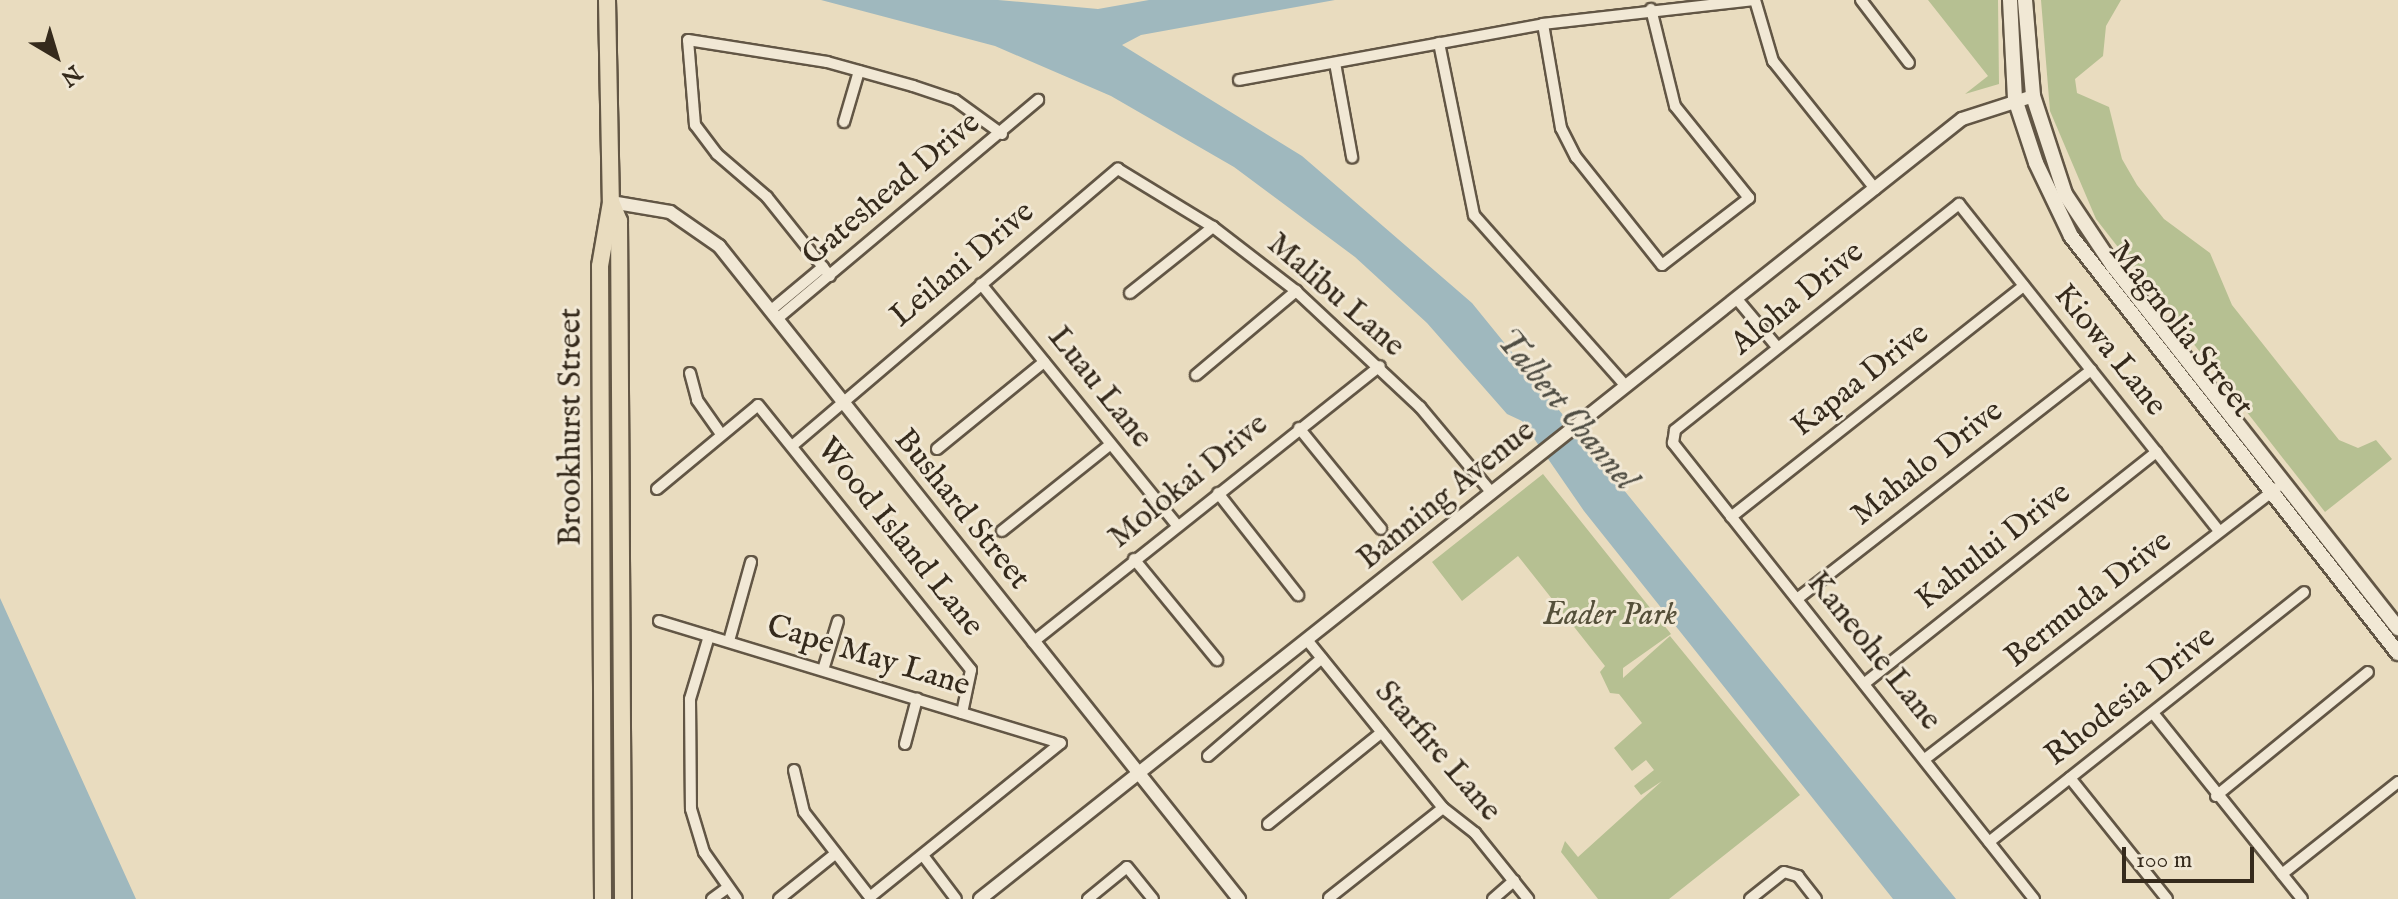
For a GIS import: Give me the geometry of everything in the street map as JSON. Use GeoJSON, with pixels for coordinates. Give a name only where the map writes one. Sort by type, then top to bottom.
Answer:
{"type":"FeatureCollection","features":[{"type":"Feature","properties":{"kind":"main road","name":"Brookhurst Street"},"geometry":{"type":"LineString","coordinates":[[603,899],[600,266],[611,202],[607,0]]}},
{"type":"Feature","properties":{"kind":"main road","name":"Magnolia Street"},"geometry":{"type":"LineString","coordinates":[[2010,0],[2015,99],[2036,163],[2071,236],[2398,653]]}},
{"type":"Feature","properties":{"kind":"main road","name":"Magnolia Street"},"geometry":{"type":"LineString","coordinates":[[2025,0],[2033,96],[2065,194],[2084,227],[2398,628]]}},
{"type":"Feature","properties":{"kind":"main road","name":"Brookhurst Street"},"geometry":{"type":"LineString","coordinates":[[611,202],[619,221],[623,899]]}},
{"type":"Feature","properties":{"kind":"main road"},"geometry":{"type":"LineString","coordinates":[[601,653],[620,653]]}},
{"type":"Feature","properties":{"kind":"street"},"geometry":{"type":"LineString","coordinates":[[1239,80],[1543,24],[1651,9],[1755,0],[1773,61],[1875,189]]}},
{"type":"Feature","properties":{"kind":"street"},"geometry":{"type":"LineString","coordinates":[[1861,0],[1909,63]]}},
{"type":"Feature","properties":{"kind":"street"},"geometry":{"type":"LineString","coordinates":[[1543,24],[1561,128],[1576,157],[1662,265],[1749,198],[1675,106],[1651,9]]}},
{"type":"Feature","properties":{"kind":"street"},"geometry":{"type":"LineString","coordinates":[[826,272],[767,197],[717,154],[695,125],[688,40],[859,71],[955,100],[1002,134]]}},
{"type":"Feature","properties":{"kind":"street"},"geometry":{"type":"LineString","coordinates":[[1439,43],[1474,215],[1626,386]]}},
{"type":"Feature","properties":{"kind":"street"},"geometry":{"type":"LineString","coordinates":[[1335,63],[1352,157]]}},
{"type":"Feature","properties":{"kind":"street"},"geometry":{"type":"LineString","coordinates":[[844,122],[859,71]]}},
{"type":"Feature","properties":{"kind":"street","name":"Banning Avenue"},"geometry":{"type":"LineString","coordinates":[[980,899],[1962,119],[2015,99],[2033,96]]}},
{"type":"Feature","properties":{"kind":"street","name":"Gateshead Drive"},"geometry":{"type":"LineString","coordinates":[[773,315],[1002,134],[1038,100]]}},
{"type":"Feature","properties":{"kind":"street","name":"Malibu Lane"},"geometry":{"type":"LineString","coordinates":[[1118,169],[1213,227],[1296,291],[1380,366],[1492,493]]}},
{"type":"Feature","properties":{"kind":"street","name":"Leilani Drive"},"geometry":{"type":"LineString","coordinates":[[792,446],[841,401],[1118,169]]}},
{"type":"Feature","properties":{"kind":"street","name":"Bushard Street"},"geometry":{"type":"LineString","coordinates":[[611,202],[661,209],[697,226],[773,315],[1239,899]]}},
{"type":"Feature","properties":{"kind":"street","name":"Kiowa Lane"},"geometry":{"type":"LineString","coordinates":[[1959,204],[2219,531]]}},
{"type":"Feature","properties":{"kind":"street","name":"Aloha Drive"},"geometry":{"type":"LineString","coordinates":[[1672,438],[1778,348],[1959,204]]}},
{"type":"Feature","properties":{"kind":"street"},"geometry":{"type":"LineString","coordinates":[[1130,293],[1213,227]]}},
{"type":"Feature","properties":{"kind":"street","name":"Luau Lane"},"geometry":{"type":"LineString","coordinates":[[981,284],[1177,525]]}},
{"type":"Feature","properties":{"kind":"street","name":"Kapaa Drive"},"geometry":{"type":"LineString","coordinates":[[1731,517],[2024,286]]}},
{"type":"Feature","properties":{"kind":"street"},"geometry":{"type":"LineString","coordinates":[[1196,375],[1296,291]]}},
{"type":"Feature","properties":{"kind":"street"},"geometry":{"type":"LineString","coordinates":[[1736,298],[1778,348]]}},
{"type":"Feature","properties":{"kind":"street"},"geometry":{"type":"LineString","coordinates":[[937,449],[1044,362]]}},
{"type":"Feature","properties":{"kind":"street","name":"Molokai Drive"},"geometry":{"type":"LineString","coordinates":[[1033,642],[1380,366]]}},
{"type":"Feature","properties":{"kind":"street","name":"Mahalo Drive"},"geometry":{"type":"LineString","coordinates":[[1797,599],[2091,370]]}},
{"type":"Feature","properties":{"kind":"street"},"geometry":{"type":"LineString","coordinates":[[657,489],[721,434],[697,400],[690,373]]}},
{"type":"Feature","properties":{"kind":"street","name":"Wood Island Lane"},"geometry":{"type":"LineString","coordinates":[[721,434],[758,405],[971,670],[962,713]]}},
{"type":"Feature","properties":{"kind":"street"},"geometry":{"type":"LineString","coordinates":[[1299,428],[1381,529]]}},
{"type":"Feature","properties":{"kind":"street","name":"Kaneohe Lane"},"geometry":{"type":"LineString","coordinates":[[1672,438],[2034,899]]}},
{"type":"Feature","properties":{"kind":"street"},"geometry":{"type":"LineString","coordinates":[[1002,531],[1111,444]]}},
{"type":"Feature","properties":{"kind":"street","name":"Kahului Drive"},"geometry":{"type":"LineString","coordinates":[[1865,683],[2156,452]]}},
{"type":"Feature","properties":{"kind":"street","name":"Bermuda Drive"},"geometry":{"type":"LineString","coordinates":[[1925,759],[2284,482]]}},
{"type":"Feature","properties":{"kind":"street"},"geometry":{"type":"LineString","coordinates":[[1218,493],[1298,595]]}},
{"type":"Feature","properties":{"kind":"street"},"geometry":{"type":"LineString","coordinates":[[1134,559],[1217,660]]}},
{"type":"Feature","properties":{"kind":"street"},"geometry":{"type":"LineString","coordinates":[[729,641],[751,562]]}},
{"type":"Feature","properties":{"kind":"street","name":"Rhodesia Drive"},"geometry":{"type":"LineString","coordinates":[[1989,842],[2304,592]]}},
{"type":"Feature","properties":{"kind":"street","name":"Cape May Lane"},"geometry":{"type":"LineString","coordinates":[[659,621],[1061,743],[925,858]]}},
{"type":"Feature","properties":{"kind":"street"},"geometry":{"type":"LineString","coordinates":[[823,670],[838,621]]}},
{"type":"Feature","properties":{"kind":"street"},"geometry":{"type":"LineString","coordinates":[[709,636],[690,699],[688,771],[704,852],[737,899]]}},
{"type":"Feature","properties":{"kind":"street","name":"Starfire Lane"},"geometry":{"type":"LineString","coordinates":[[1307,640],[1443,808],[1475,833],[1528,899]]}},
{"type":"Feature","properties":{"kind":"street"},"geometry":{"type":"LineString","coordinates":[[1208,756],[1322,658]]}},
{"type":"Feature","properties":{"kind":"street"},"geometry":{"type":"LineString","coordinates":[[2216,796],[2368,672]]}},
{"type":"Feature","properties":{"kind":"street"},"geometry":{"type":"LineString","coordinates":[[905,744],[917,699]]}},
{"type":"Feature","properties":{"kind":"street"},"geometry":{"type":"LineString","coordinates":[[2153,713],[2216,796],[2302,899]]}},
{"type":"Feature","properties":{"kind":"street"},"geometry":{"type":"LineString","coordinates":[[1268,824],[1382,732]]}},
{"type":"Feature","properties":{"kind":"street"},"geometry":{"type":"LineString","coordinates":[[794,770],[804,812],[870,897],[925,858],[956,899]]}},
{"type":"Feature","properties":{"kind":"street"},"geometry":{"type":"LineString","coordinates":[[2070,778],[2167,899]]}},
{"type":"Feature","properties":{"kind":"street"},"geometry":{"type":"LineString","coordinates":[[2282,874],[2398,782]]}},
{"type":"Feature","properties":{"kind":"street"},"geometry":{"type":"LineString","coordinates":[[1329,898],[1443,808]]}},
{"type":"Feature","properties":{"kind":"street"},"geometry":{"type":"LineString","coordinates":[[779,899],[835,854]]}},
{"type":"Feature","properties":{"kind":"street"},"geometry":{"type":"LineString","coordinates":[[1088,899],[1127,867],[1153,899]]}},
{"type":"Feature","properties":{"kind":"street"},"geometry":{"type":"LineString","coordinates":[[1750,899],[1784,872],[1798,876],[1816,899]]}},
{"type":"Feature","properties":{"kind":"street"},"geometry":{"type":"LineString","coordinates":[[1493,899],[1514,881]]}},
{"type":"Feature","properties":{"kind":"street"},"geometry":{"type":"LineString","coordinates":[[712,899],[727,888]]}},
{"type":"Feature","properties":{"kind":"green space"},"geometry":{"type":"Polygon","coordinates":[[[1928,0],[1998,0],[1999,84],[1965,94],[1988,76],[1928,0]]]}},
{"type":"Feature","properties":{"kind":"green space"},"geometry":{"type":"Polygon","coordinates":[[[2041,0],[2121,0],[2106,26],[2103,56],[2075,79],[2077,93],[2109,107],[2122,159],[2137,185],[2164,219],[2210,253],[2232,305],[2339,440],[2358,448],[2376,440],[2392,459],[2325,512],[2096,219],[2050,111],[2041,0]]]}},
{"type":"Feature","properties":{"kind":"green space","name":"Eader Park"},"geometry":{"type":"Polygon","coordinates":[[[1543,474],[1671,634],[1623,668],[1623,678],[1670,636],[1800,795],[1669,899],[1598,899],[1561,852],[1565,841],[1578,857],[1662,781],[1641,795],[1634,786],[1654,770],[1646,760],[1632,771],[1614,748],[1642,723],[1619,694],[1610,693],[1600,672],[1605,666],[1518,556],[1462,601],[1432,562],[1543,474]]]}},
{"type":"Feature","properties":{"kind":"water"},"geometry":{"type":"Polygon","coordinates":[[[821,0],[998,0],[1098,9],[1149,0],[1335,0],[1141,35],[1122,45],[1302,156],[1472,303],[1956,899],[1893,899],[1584,511],[1522,421],[1507,414],[1427,323],[1355,257],[1234,167],[1111,96],[995,46],[821,0]]]}},
{"type":"Feature","properties":{"kind":"water"},"geometry":{"type":"Polygon","coordinates":[[[0,598],[74,762],[136,899],[0,899],[0,598]]]}},
{"type":"Feature","properties":{"kind":"water label","name":"Talbert Channel"},"geometry":{"type":"Point","coordinates":[1566,410]}}]}
